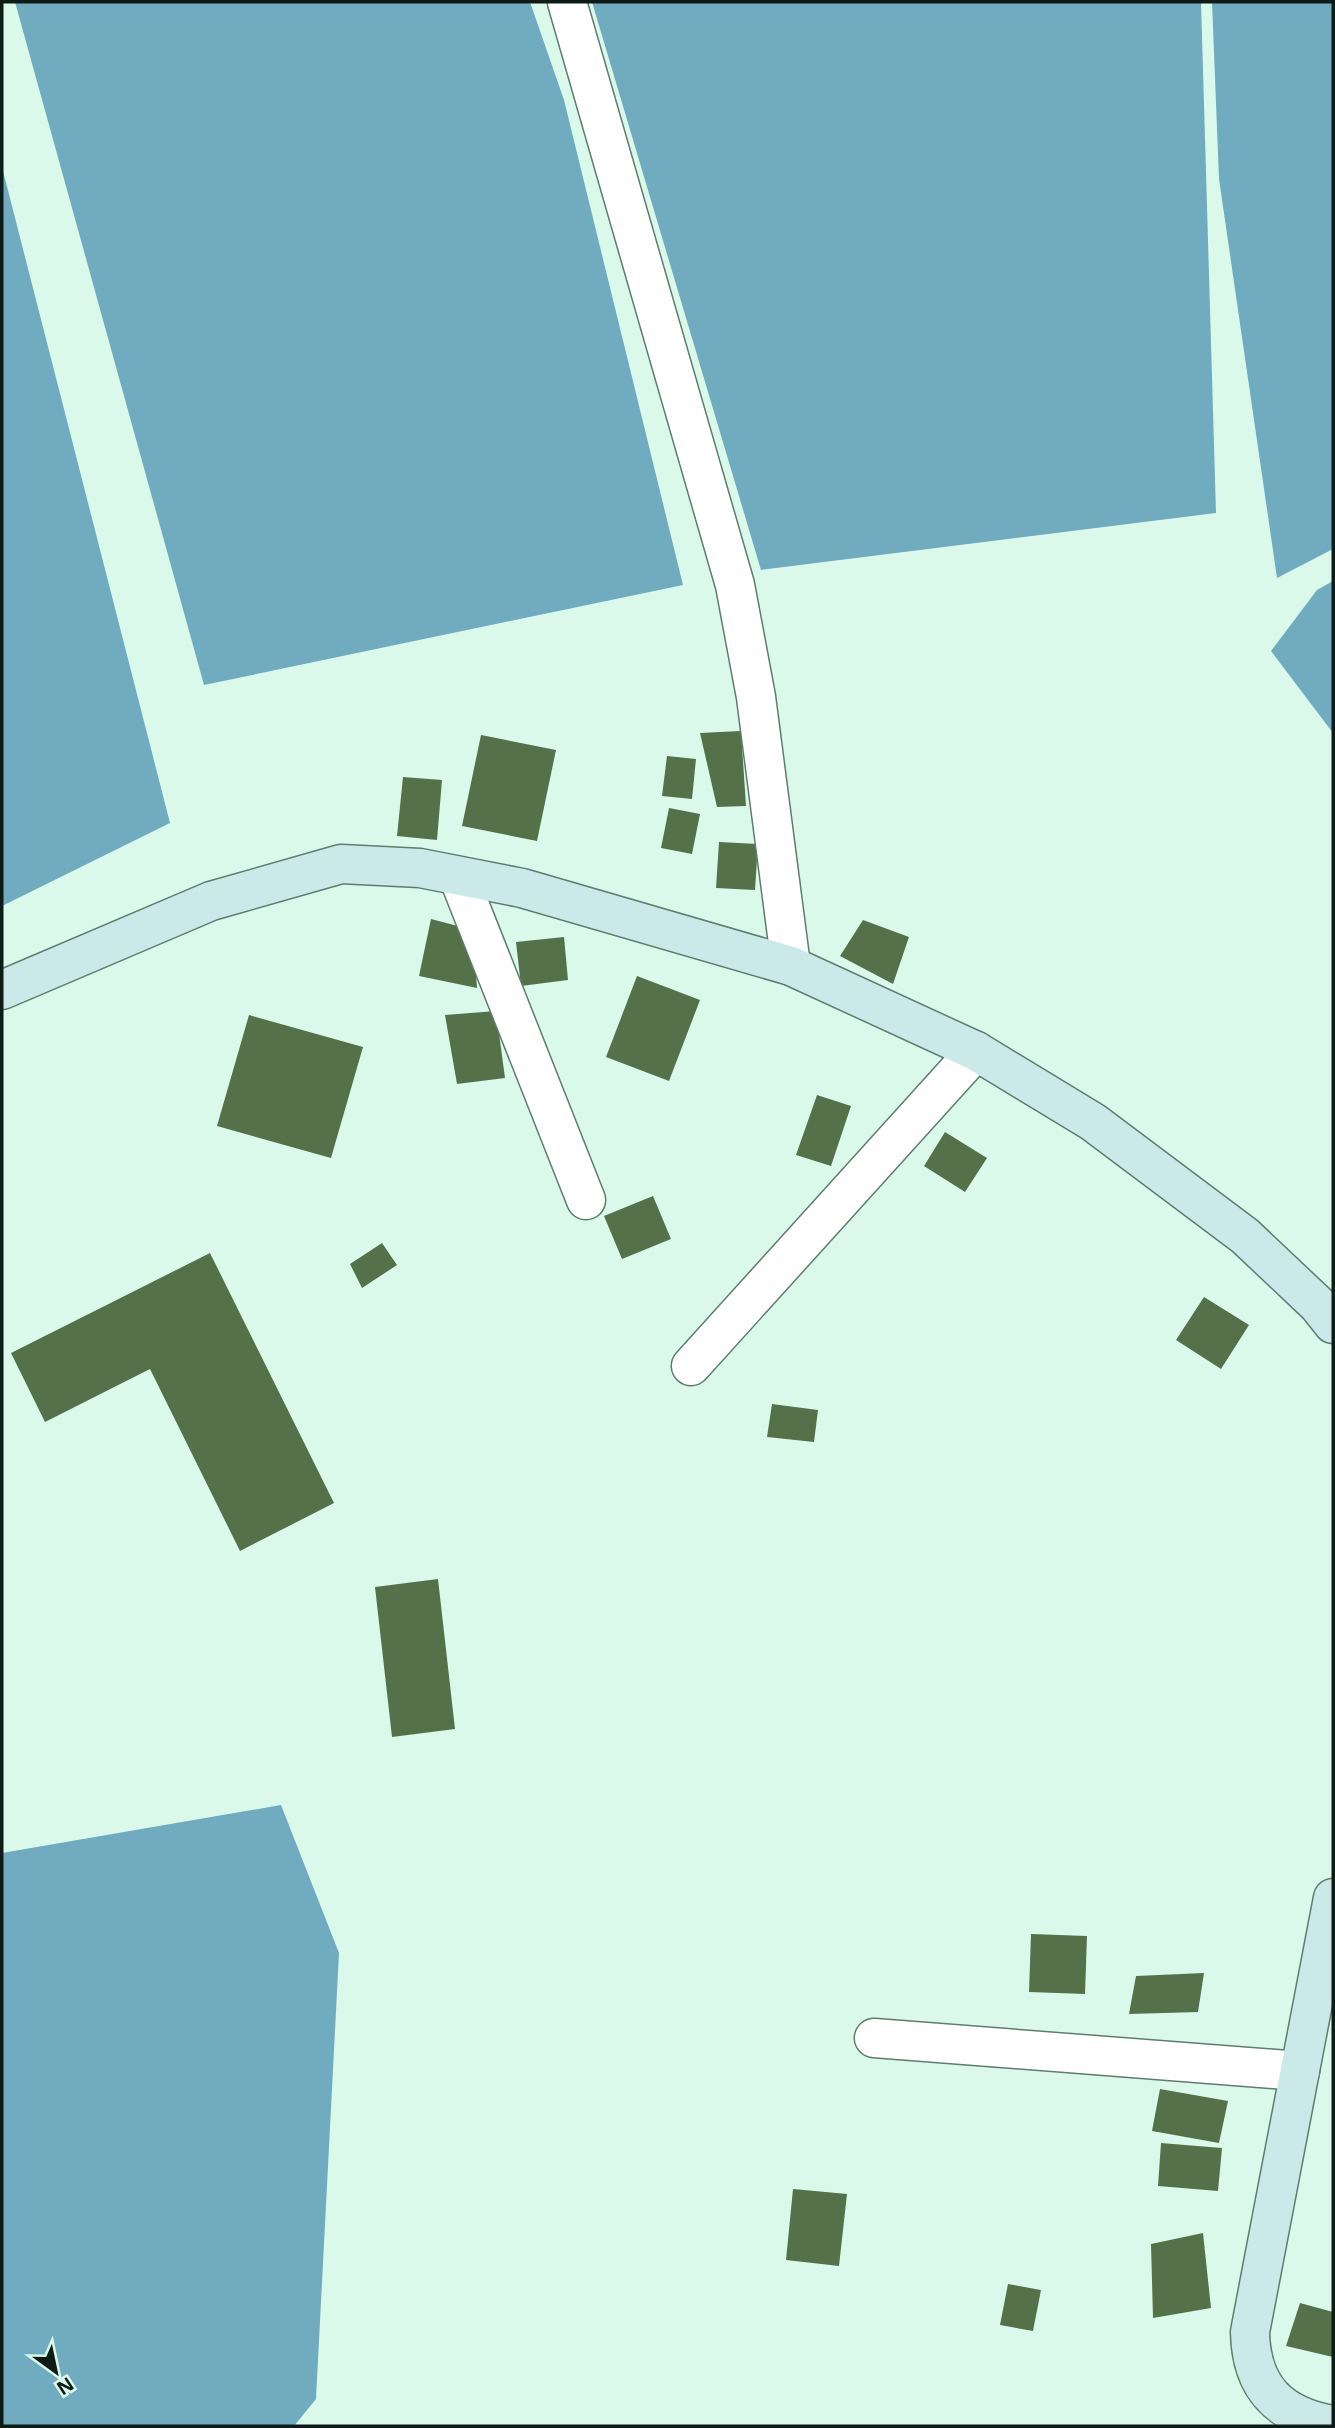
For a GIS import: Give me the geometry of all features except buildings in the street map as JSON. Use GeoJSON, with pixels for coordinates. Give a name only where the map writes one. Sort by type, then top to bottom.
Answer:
{"type":"FeatureCollection","features":[{"type":"Feature","properties":{"kind":"street"},"geometry":{"type":"LineString","coordinates":[[567,2],[735,585],[756,697],[791,966]]}},
{"type":"Feature","properties":{"kind":"street"},"geometry":{"type":"LineString","coordinates":[[2,990],[211,901],[341,864],[420,868],[522,888],[791,966],[976,1051],[1093,1122],[1245,1236],[1318,1305],[1333,1324]]}},
{"type":"Feature","properties":{"kind":"street"},"geometry":{"type":"LineString","coordinates":[[458,876],[586,1200]]}},
{"type":"Feature","properties":{"kind":"street"},"geometry":{"type":"LineString","coordinates":[[691,1366],[976,1051]]}},
{"type":"Feature","properties":{"kind":"street"},"geometry":{"type":"LineString","coordinates":[[1333,1898],[1250,2332],[1250,2354],[1257,2378],[1272,2397],[1294,2413],[1333,2425]]}},
{"type":"Feature","properties":{"kind":"street"},"geometry":{"type":"LineString","coordinates":[[874,2038],[1300,2071]]}},
{"type":"Feature","properties":{"kind":"water"},"geometry":{"type":"Polygon","coordinates":[[[15,2],[530,2],[564,100],[683,585],[204,685],[15,2]]]}},
{"type":"Feature","properties":{"kind":"water"},"geometry":{"type":"Polygon","coordinates":[[[592,2],[1201,2],[1216,513],[761,570],[592,2]]]}},
{"type":"Feature","properties":{"kind":"water"},"geometry":{"type":"Polygon","coordinates":[[[1212,2],[1333,2],[1333,549],[1277,578],[1219,179],[1212,2]]]}},
{"type":"Feature","properties":{"kind":"water"},"geometry":{"type":"Polygon","coordinates":[[[2,167],[170,823],[2,906],[2,167]]]}},
{"type":"Feature","properties":{"kind":"water"},"geometry":{"type":"Polygon","coordinates":[[[1333,581],[1333,733],[1271,651],[1317,590],[1333,581]]]}},
{"type":"Feature","properties":{"kind":"water"},"geometry":{"type":"Polygon","coordinates":[[[281,1805],[339,1953],[316,2399],[294,2426],[2,2426],[2,1853],[281,1805]]]}}]}
